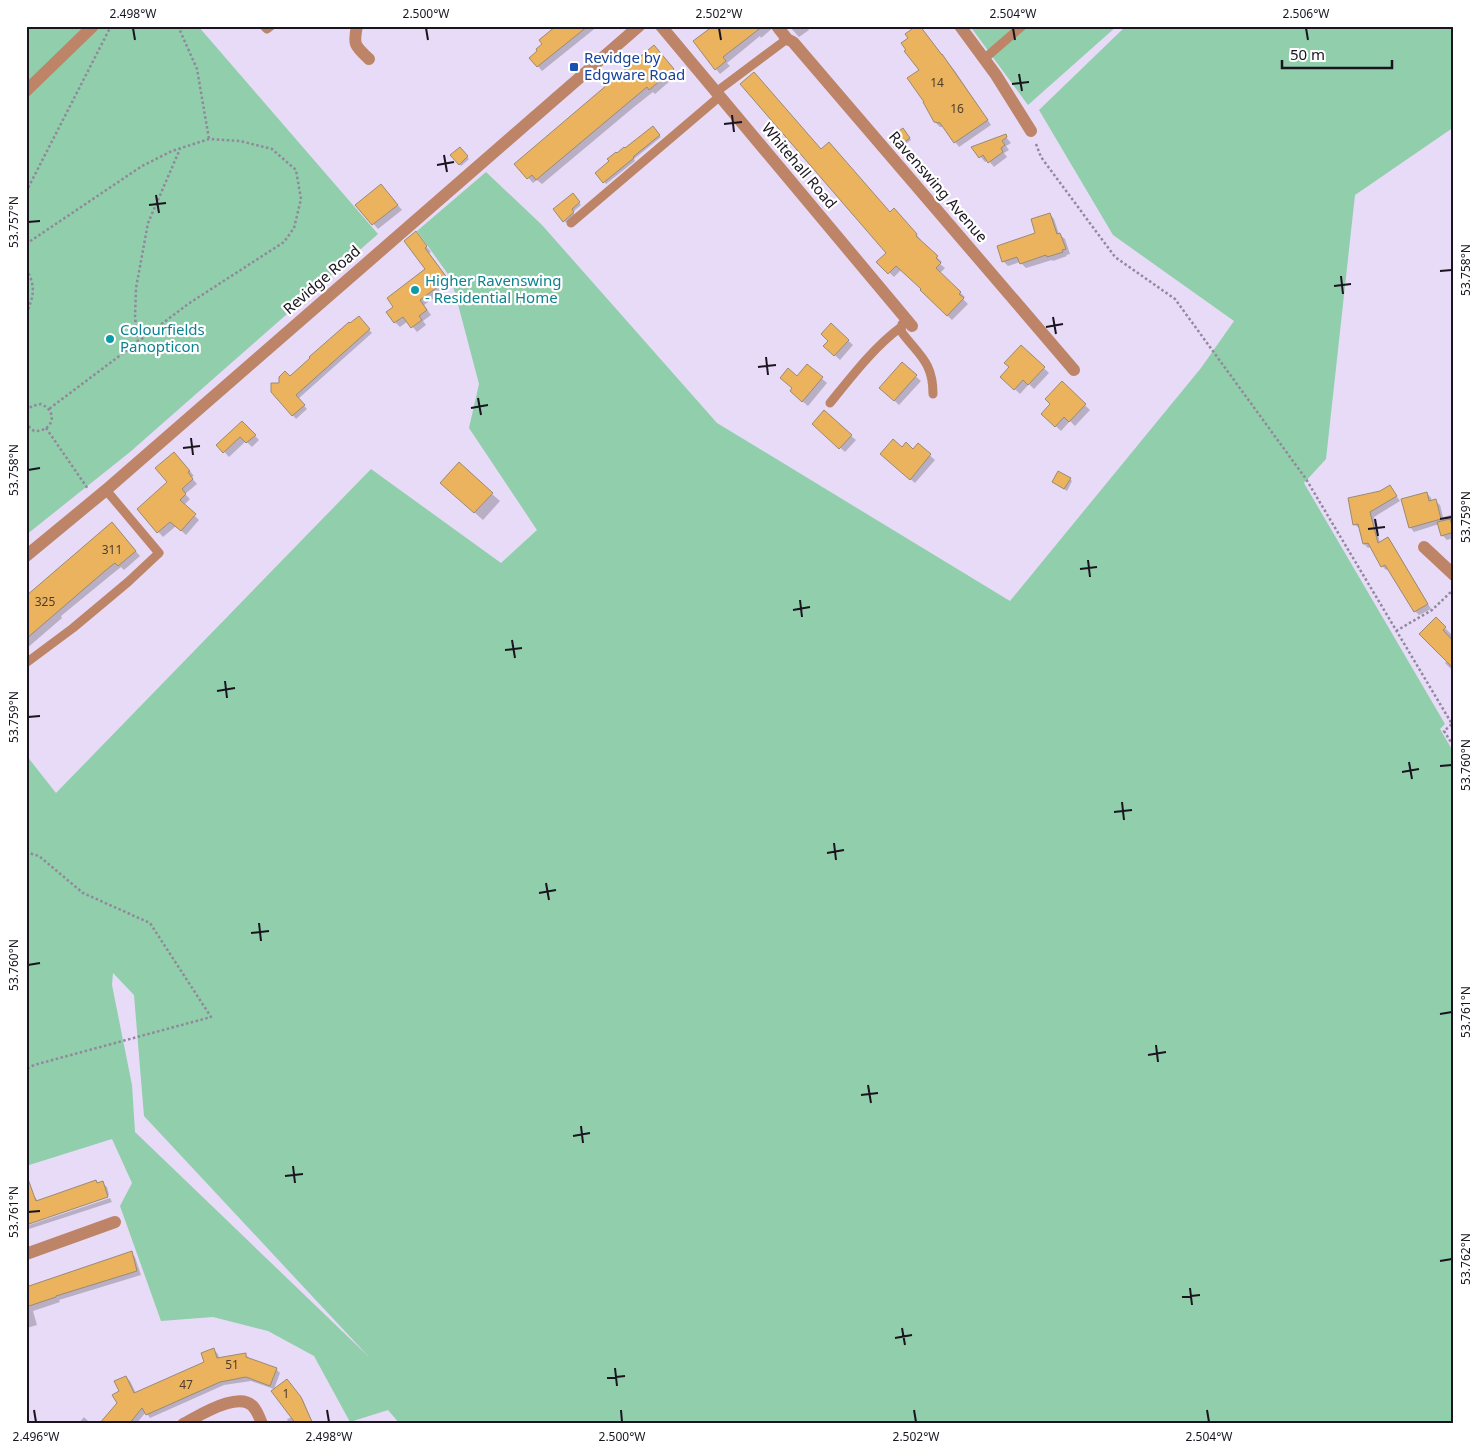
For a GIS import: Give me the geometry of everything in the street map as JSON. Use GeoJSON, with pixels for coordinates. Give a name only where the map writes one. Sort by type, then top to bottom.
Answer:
{"type":"FeatureCollection","features":[{"type":"Feature","properties":{"kind":"street"},"geometry":{"type":"LineString","coordinates":[[26,91],[93,26]]}},
{"type":"Feature","properties":{"kind":"street"},"geometry":{"type":"LineString","coordinates":[[357,26],[356,44],[358,49],[370,59]]}},
{"type":"Feature","properties":{"kind":"street","name":"Revidge Road"},"geometry":{"type":"LineString","coordinates":[[26,556],[106,490],[638,26]]}},
{"type":"Feature","properties":{"kind":"street","name":"Whitehall Road"},"geometry":{"type":"LineString","coordinates":[[661,26],[906,323]]}},
{"type":"Feature","properties":{"kind":"street","name":"Ravenswing Avenue"},"geometry":{"type":"LineString","coordinates":[[777,26],[787,39],[793,42],[1074,370]]}},
{"type":"Feature","properties":{"kind":"street"},"geometry":{"type":"LineString","coordinates":[[960,26],[996,75],[1031,131]]}},
{"type":"Feature","properties":{"kind":"street"},"geometry":{"type":"LineString","coordinates":[[1424,547],[1454,575]]}},
{"type":"Feature","properties":{"kind":"street"},"geometry":{"type":"LineString","coordinates":[[26,1254],[115,1222]]}},
{"type":"Feature","properties":{"kind":"street"},"geometry":{"type":"LineString","coordinates":[[183,1424],[227,1403],[244,1401],[255,1408],[262,1424]]}},
{"type":"Feature","properties":{"kind":"lane"},"geometry":{"type":"LineString","coordinates":[[264,26],[267,29],[271,26]]}},
{"type":"Feature","properties":{"kind":"lane"},"geometry":{"type":"LineString","coordinates":[[984,58],[1022,26]]}},
{"type":"Feature","properties":{"kind":"lane"},"geometry":{"type":"LineString","coordinates":[[571,223],[718,95],[787,39]]}},
{"type":"Feature","properties":{"kind":"lane"},"geometry":{"type":"LineString","coordinates":[[906,323],[903,334],[924,360],[932,375],[933,394]]}},
{"type":"Feature","properties":{"kind":"lane"},"geometry":{"type":"LineString","coordinates":[[830,403],[861,364],[890,335],[906,323]]}},
{"type":"Feature","properties":{"kind":"lane"},"geometry":{"type":"LineString","coordinates":[[26,663],[73,628],[159,553],[106,490]]}},
{"type":"Feature","properties":{"kind":"path"},"geometry":{"type":"LineString","coordinates":[[26,192],[111,26]]}},
{"type":"Feature","properties":{"kind":"path"},"geometry":{"type":"LineString","coordinates":[[178,26],[197,69],[209,139]]}},
{"type":"Feature","properties":{"kind":"path"},"geometry":{"type":"LineString","coordinates":[[1031,131],[1041,158],[1115,257],[1175,299],[1306,479],[1452,724],[1444,730],[1454,747]]}},
{"type":"Feature","properties":{"kind":"path"},"geometry":{"type":"LineString","coordinates":[[26,244],[142,166],[172,151],[209,139],[240,141],[272,149],[296,170],[301,199],[294,228],[284,242],[188,304],[49,410]]}},
{"type":"Feature","properties":{"kind":"path"},"geometry":{"type":"LineString","coordinates":[[138,342],[135,317],[136,288],[148,223],[180,148]]}},
{"type":"Feature","properties":{"kind":"path"},"geometry":{"type":"LineString","coordinates":[[26,269],[31,277],[34,296],[26,315]]}},
{"type":"Feature","properties":{"kind":"path"},"geometry":{"type":"LineString","coordinates":[[26,404],[29,408]]}},
{"type":"Feature","properties":{"kind":"path"},"geometry":{"type":"LineString","coordinates":[[26,411],[36,404],[41,404],[49,410],[52,417],[49,426],[43,431],[34,431],[27,426]]}},
{"type":"Feature","properties":{"kind":"path"},"geometry":{"type":"LineString","coordinates":[[46,428],[95,499]]}},
{"type":"Feature","properties":{"kind":"path"},"geometry":{"type":"LineString","coordinates":[[1396,631],[1432,610],[1454,589]]}},
{"type":"Feature","properties":{"kind":"path"},"geometry":{"type":"LineString","coordinates":[[26,852],[40,856],[83,893],[150,923],[211,1017],[34,1065],[26,1069]]}},
{"type":"Feature","properties":{"kind":"green space"},"geometry":{"type":"Polygon","coordinates":[[[26,26],[198,26],[378,234],[130,452],[26,535],[26,26]]]}},
{"type":"Feature","properties":{"kind":"green space"},"geometry":{"type":"Polygon","coordinates":[[[970,26],[1117,26],[1028,105],[970,26]]]}},
{"type":"Feature","properties":{"kind":"green space"},"geometry":{"type":"Polygon","coordinates":[[[1126,26],[1454,26],[1454,127],[1355,195],[1326,459],[1304,483],[1445,724],[1440,729],[1454,753],[1454,1424],[400,1424],[388,1410],[350,1422],[314,1356],[268,1331],[213,1317],[161,1321],[120,1206],[132,1183],[112,1139],[26,1166],[26,755],[56,793],[371,469],[501,563],[537,530],[469,428],[479,384],[455,293],[450,277],[417,231],[486,172],[542,225],[717,423],[1010,601],[1201,368],[1234,321],[1113,235],[1039,110],[1126,26]],[[113,973],[112,985],[132,1085],[135,1132],[368,1356],[144,1116],[134,995],[113,973]]]}},
{"type":"Feature","properties":{"kind":"building"},"geometry":{"type":"Polygon","coordinates":[[[556,26],[588,26],[537,67],[529,58],[542,44],[539,40],[556,26]]]}},
{"type":"Feature","properties":{"kind":"building"},"geometry":{"type":"Polygon","coordinates":[[[713,26],[763,26],[723,57],[726,61],[715,70],[693,41],[713,26]]]}},
{"type":"Feature","properties":{"kind":"building"},"geometry":{"type":"Polygon","coordinates":[[[916,26],[920,26],[942,54],[988,120],[954,143],[940,123],[934,122],[924,102],[907,78],[919,70],[904,51],[906,50],[901,43],[908,38],[905,34],[916,26]]]}},
{"type":"Feature","properties":{"kind":"building"},"geometry":{"type":"Polygon","coordinates":[[[654,45],[674,69],[649,90],[647,87],[536,180],[532,175],[527,179],[514,164],[654,45]]]}},
{"type":"Feature","properties":{"kind":"building"},"geometry":{"type":"Polygon","coordinates":[[[754,72],[821,149],[829,142],[890,212],[894,208],[917,234],[916,236],[938,256],[936,258],[941,263],[936,268],[961,292],[959,294],[964,298],[947,316],[896,266],[888,274],[876,262],[886,253],[740,84],[754,72]]]}},
{"type":"Feature","properties":{"kind":"building"},"geometry":{"type":"Polygon","coordinates":[[[653,126],[660,135],[603,183],[595,173],[609,161],[607,159],[625,148],[653,126]]]}},
{"type":"Feature","properties":{"kind":"building"},"geometry":{"type":"Polygon","coordinates":[[[903,128],[910,138],[897,147],[890,137],[903,128]]]}},
{"type":"Feature","properties":{"kind":"building"},"geometry":{"type":"Polygon","coordinates":[[[1006,134],[1007,137],[1002,141],[1005,145],[1001,148],[1003,152],[988,163],[983,155],[979,158],[971,147],[1006,134]]]}},
{"type":"Feature","properties":{"kind":"building"},"geometry":{"type":"Polygon","coordinates":[[[460,147],[468,156],[459,165],[450,155],[460,147]]]}},
{"type":"Feature","properties":{"kind":"building"},"geometry":{"type":"Polygon","coordinates":[[[381,184],[398,205],[372,225],[355,205],[381,184]]]}},
{"type":"Feature","properties":{"kind":"building"},"geometry":{"type":"Polygon","coordinates":[[[573,193],[580,202],[572,209],[574,212],[563,222],[553,209],[573,193]]]}},
{"type":"Feature","properties":{"kind":"building"},"geometry":{"type":"Polygon","coordinates":[[[1050,213],[1057,234],[1060,233],[1066,249],[1062,250],[1063,252],[1047,257],[1046,255],[1020,264],[1017,257],[1002,262],[997,246],[1035,233],[1031,219],[1050,213]]]}},
{"type":"Feature","properties":{"kind":"building","name":"Higher Ravenswing - Residential Home"},"geometry":{"type":"Polygon","coordinates":[[[416,231],[427,246],[425,248],[448,279],[420,300],[427,310],[419,316],[422,320],[411,328],[403,317],[394,323],[386,312],[393,307],[387,298],[425,269],[404,241],[416,231]]]}},
{"type":"Feature","properties":{"kind":"building"},"geometry":{"type":"Polygon","coordinates":[[[359,316],[370,329],[296,395],[305,405],[292,416],[271,392],[271,383],[279,383],[279,377],[285,371],[290,376],[349,322],[359,316]]]}},
{"type":"Feature","properties":{"kind":"building"},"geometry":{"type":"Polygon","coordinates":[[[831,323],[849,340],[834,356],[823,346],[828,341],[821,334],[831,323]]]}},
{"type":"Feature","properties":{"kind":"building"},"geometry":{"type":"Polygon","coordinates":[[[1021,345],[1045,367],[1028,385],[1023,380],[1014,390],[1000,377],[1009,367],[1004,363],[1021,345]]]}},
{"type":"Feature","properties":{"kind":"building"},"geometry":{"type":"Polygon","coordinates":[[[902,362],[917,375],[894,401],[879,388],[902,362]]]}},
{"type":"Feature","properties":{"kind":"building"},"geometry":{"type":"Polygon","coordinates":[[[807,364],[823,377],[802,402],[790,391],[792,388],[780,378],[788,368],[797,376],[807,364]]]}},
{"type":"Feature","properties":{"kind":"building"},"geometry":{"type":"Polygon","coordinates":[[[1062,381],[1086,404],[1069,422],[1064,417],[1055,427],[1041,414],[1050,404],[1045,399],[1062,381]]]}},
{"type":"Feature","properties":{"kind":"building"},"geometry":{"type":"Polygon","coordinates":[[[824,410],[852,435],[839,449],[812,424],[824,410]]]}},
{"type":"Feature","properties":{"kind":"building"},"geometry":{"type":"Polygon","coordinates":[[[242,421],[256,435],[246,443],[240,437],[223,453],[216,445],[242,421]]]}},
{"type":"Feature","properties":{"kind":"building"},"geometry":{"type":"Polygon","coordinates":[[[893,439],[902,447],[906,442],[913,449],[918,443],[931,454],[910,480],[880,454],[893,439]]]}},
{"type":"Feature","properties":{"kind":"building"},"geometry":{"type":"Polygon","coordinates":[[[174,452],[190,471],[188,472],[193,479],[182,489],[186,494],[180,500],[196,514],[181,531],[170,522],[157,533],[137,509],[167,482],[155,468],[174,452]]]}},
{"type":"Feature","properties":{"kind":"building"},"geometry":{"type":"Polygon","coordinates":[[[459,462],[493,493],[474,513],[440,483],[459,462]]]}},
{"type":"Feature","properties":{"kind":"building"},"geometry":{"type":"Polygon","coordinates":[[[1058,471],[1071,478],[1064,489],[1052,482],[1058,471]]]}},
{"type":"Feature","properties":{"kind":"building"},"geometry":{"type":"Polygon","coordinates":[[[1390,485],[1397,496],[1370,512],[1378,543],[1388,537],[1428,604],[1414,612],[1385,565],[1381,567],[1368,543],[1363,544],[1358,524],[1353,525],[1348,498],[1380,491],[1390,485]]]}},
{"type":"Feature","properties":{"kind":"building"},"geometry":{"type":"Polygon","coordinates":[[[1427,492],[1429,501],[1436,499],[1441,519],[1409,528],[1401,499],[1427,492]]]}},
{"type":"Feature","properties":{"kind":"building"},"geometry":{"type":"Polygon","coordinates":[[[1450,519],[1454,532],[1441,536],[1437,522],[1450,519]]]}},
{"type":"Feature","properties":{"kind":"building"},"geometry":{"type":"Polygon","coordinates":[[[112,522],[136,551],[118,566],[115,563],[106,570],[26,639],[26,596],[112,522]]]}},
{"type":"Feature","properties":{"kind":"building"},"geometry":{"type":"Polygon","coordinates":[[[1436,617],[1446,627],[1443,630],[1454,642],[1454,669],[1419,634],[1436,617]]]}},
{"type":"Feature","properties":{"kind":"building"},"geometry":{"type":"Polygon","coordinates":[[[26,1179],[28,1179],[36,1201],[96,1180],[97,1183],[103,1181],[108,1197],[26,1225],[26,1179]]]}},
{"type":"Feature","properties":{"kind":"building"},"geometry":{"type":"Polygon","coordinates":[[[132,1251],[137,1271],[26,1307],[26,1287],[132,1251]]]}},
{"type":"Feature","properties":{"kind":"building"},"geometry":{"type":"Polygon","coordinates":[[[214,1348],[217,1358],[246,1353],[246,1357],[277,1368],[270,1386],[246,1377],[220,1382],[146,1415],[142,1408],[129,1424],[99,1424],[117,1403],[112,1395],[119,1391],[114,1381],[126,1376],[134,1393],[204,1362],[201,1353],[214,1348]]]}},
{"type":"Feature","properties":{"kind":"building"},"geometry":{"type":"Polygon","coordinates":[[[287,1379],[301,1397],[313,1424],[296,1424],[271,1391],[287,1379]]]}},
{"type":"Feature","properties":{"kind":"place","name":"Revidge by Edgware Road"},"geometry":{"type":"Point","coordinates":[574,67]}},
{"type":"Feature","properties":{"kind":"place","name":"Higher Ravenswing - Residential Home"},"geometry":{"type":"Point","coordinates":[415,290]}},
{"type":"Feature","properties":{"kind":"place","name":"Colourfields Panopticon"},"geometry":{"type":"Point","coordinates":[110,339]}}]}
